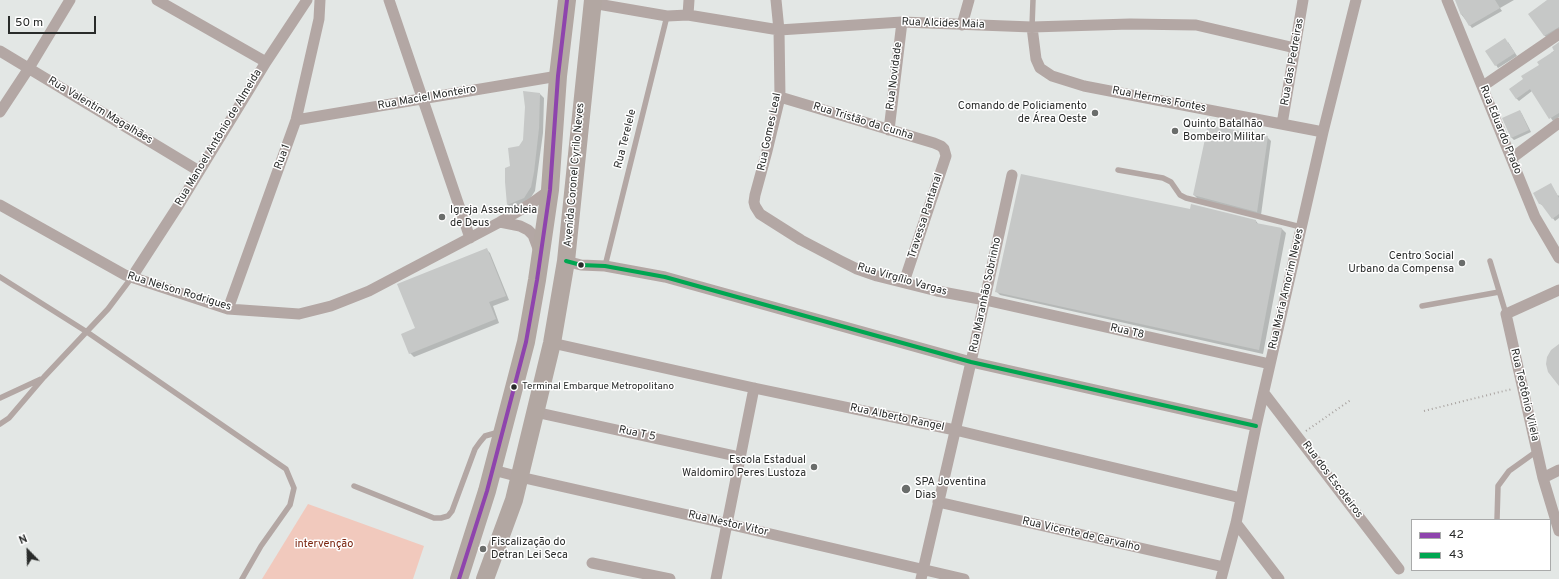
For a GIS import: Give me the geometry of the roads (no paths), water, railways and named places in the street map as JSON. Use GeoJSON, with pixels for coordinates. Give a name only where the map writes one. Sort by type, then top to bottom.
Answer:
{"type":"FeatureCollection","features":[{"type":"Feature","properties":{"kind":"highway"},"geometry":{"type":"LineString","coordinates":[[459,579],[493,470],[526,342],[550,190],[558,76],[568,0]]}},
{"type":"Feature","properties":{"kind":"highway","name":"Avenida Coronel Cyrilo Neves"},"geometry":{"type":"LineString","coordinates":[[485,579],[514,500],[552,343],[566,261],[592,1]]}},
{"type":"Feature","properties":{"kind":"street"},"geometry":{"type":"LineString","coordinates":[[0,112],[29,68],[70,0]]}},
{"type":"Feature","properties":{"kind":"street"},"geometry":{"type":"LineString","coordinates":[[157,0],[266,62]]}},
{"type":"Feature","properties":{"kind":"street","name":"Rua Manoel Antônio de Almeida"},"geometry":{"type":"LineString","coordinates":[[132,277],[266,62],[307,0]]}},
{"type":"Feature","properties":{"kind":"street","name":"Rua 1"},"geometry":{"type":"LineString","coordinates":[[228,309],[296,120],[319,18],[320,0]]}},
{"type":"Feature","properties":{"kind":"street"},"geometry":{"type":"LineString","coordinates":[[390,0],[422,99],[470,238]]}},
{"type":"Feature","properties":{"kind":"street"},"geometry":{"type":"LineString","coordinates":[[688,16],[689,0]]}},
{"type":"Feature","properties":{"kind":"street","name":"Rua Gomes Leal"},"geometry":{"type":"LineString","coordinates":[[760,214],[755,206],[755,195],[768,151],[780,97],[776,0]]}},
{"type":"Feature","properties":{"kind":"street"},"geometry":{"type":"LineString","coordinates":[[962,25],[969,0]]}},
{"type":"Feature","properties":{"kind":"street","name":"Rua das Pedreiras"},"geometry":{"type":"LineString","coordinates":[[1282,124],[1303,0]]}},
{"type":"Feature","properties":{"kind":"street","name":"Rua Maria Amorim Neves"},"geometry":{"type":"LineString","coordinates":[[1221,579],[1236,523],[1256,426],[1323,132],[1356,0]]}},
{"type":"Feature","properties":{"kind":"street","name":"Rua Eduardo Prado"},"geometry":{"type":"LineString","coordinates":[[1447,0],[1535,217],[1559,258]]}},
{"type":"Feature","properties":{"kind":"street","name":"Rua Alcides Maia"},"geometry":{"type":"LineString","coordinates":[[592,1],[667,16],[688,16],[778,30],[902,22],[1032,27],[1130,24],[1196,25],[1295,48]]}},
{"type":"Feature","properties":{"kind":"street","name":"Rua Novidade"},"geometry":{"type":"LineString","coordinates":[[889,130],[902,22]]}},
{"type":"Feature","properties":{"kind":"street","name":"Rua Hermes Fontes"},"geometry":{"type":"LineString","coordinates":[[1032,27],[1036,59],[1040,68],[1052,76],[1084,86],[1323,132]]}},
{"type":"Feature","properties":{"kind":"street"},"geometry":{"type":"LineString","coordinates":[[1483,86],[1559,34]]}},
{"type":"Feature","properties":{"kind":"street","name":"Rua Valentim Magalhães"},"geometry":{"type":"LineString","coordinates":[[0,51],[199,171]]}},
{"type":"Feature","properties":{"kind":"street","name":"Rua Maciel Monteiro"},"geometry":{"type":"LineString","coordinates":[[296,120],[558,76]]}},
{"type":"Feature","properties":{"kind":"street","name":"Rua Tristão da Cunha"},"geometry":{"type":"LineString","coordinates":[[780,97],[934,143],[944,149]]}},
{"type":"Feature","properties":{"kind":"street"},"geometry":{"type":"LineString","coordinates":[[1512,158],[1559,123]]}},
{"type":"Feature","properties":{"kind":"street","name":"Travessa Pantanal"},"geometry":{"type":"LineString","coordinates":[[904,282],[946,156],[944,149]]}},
{"type":"Feature","properties":{"kind":"street","name":"Rua Maranhão Sobrinho"},"geometry":{"type":"LineString","coordinates":[[922,575],[1012,175]]}},
{"type":"Feature","properties":{"kind":"street","name":"Rua Nelson Rodrigues"},"geometry":{"type":"LineString","coordinates":[[0,205],[125,275],[228,309],[299,314],[331,306],[369,292],[500,222],[532,203],[550,190]]}},
{"type":"Feature","properties":{"kind":"street","name":"Rua Virgílio Vargas"},"geometry":{"type":"LineString","coordinates":[[760,214],[801,240],[857,269],[877,276],[937,291],[985,300]]}},
{"type":"Feature","properties":{"kind":"street"},"geometry":{"type":"LineString","coordinates":[[500,222],[520,226],[528,230],[533,235],[540,256]]}},
{"type":"Feature","properties":{"kind":"street"},"geometry":{"type":"LineString","coordinates":[[566,261],[580,265],[605,266],[665,277],[971,362],[1256,426]]}},
{"type":"Feature","properties":{"kind":"street"},"geometry":{"type":"LineString","coordinates":[[1506,314],[1559,290]]}},
{"type":"Feature","properties":{"kind":"street","name":"Rua T8"},"geometry":{"type":"LineString","coordinates":[[985,300],[1270,364]]}},
{"type":"Feature","properties":{"kind":"street","name":"Rua Teotônio Vilela"},"geometry":{"type":"LineString","coordinates":[[1506,314],[1543,478],[1559,531]]}},
{"type":"Feature","properties":{"kind":"street","name":"Rua Alberto Rangel"},"geometry":{"type":"LineString","coordinates":[[552,343],[754,388],[955,430],[1241,498]]}},
{"type":"Feature","properties":{"kind":"street"},"geometry":{"type":"LineString","coordinates":[[716,579],[754,388]]}},
{"type":"Feature","properties":{"kind":"street","name":"Rua dos Escoteiros"},"geometry":{"type":"LineString","coordinates":[[1264,393],[1299,436],[1398,569]]}},
{"type":"Feature","properties":{"kind":"street","name":"Rua T 5"},"geometry":{"type":"LineString","coordinates":[[535,412],[740,457]]}},
{"type":"Feature","properties":{"kind":"street","name":"Rua Nestor Vitor"},"geometry":{"type":"LineString","coordinates":[[493,470],[728,524],[922,575],[964,579]]}},
{"type":"Feature","properties":{"kind":"street"},"geometry":{"type":"LineString","coordinates":[[1543,478],[1559,470]]}},
{"type":"Feature","properties":{"kind":"street","name":"Rua Vicente de Carvalho"},"geometry":{"type":"LineString","coordinates":[[938,502],[1224,567]]}},
{"type":"Feature","properties":{"kind":"street"},"geometry":{"type":"LineString","coordinates":[[1236,523],[1279,579]]}},
{"type":"Feature","properties":{"kind":"street"},"geometry":{"type":"LineString","coordinates":[[592,563],[670,579]]}},
{"type":"Feature","properties":{"kind":"lane"},"geometry":{"type":"LineString","coordinates":[[1032,27],[1033,0]]}},
{"type":"Feature","properties":{"kind":"lane","name":"Rua Terelele"},"geometry":{"type":"LineString","coordinates":[[605,266],[667,16]]}},
{"type":"Feature","properties":{"kind":"lane"},"geometry":{"type":"LineString","coordinates":[[1118,170],[1163,178],[1171,182],[1180,195],[1186,198],[1301,227]]}},
{"type":"Feature","properties":{"kind":"lane"},"geometry":{"type":"LineString","coordinates":[[1490,261],[1506,314]]}},
{"type":"Feature","properties":{"kind":"lane"},"geometry":{"type":"LineString","coordinates":[[0,277],[87,332],[286,469],[294,488],[290,505],[261,546],[242,579]]}},
{"type":"Feature","properties":{"kind":"lane"},"geometry":{"type":"LineString","coordinates":[[0,424],[9,418],[44,377],[108,309],[132,277]]}},
{"type":"Feature","properties":{"kind":"lane"},"geometry":{"type":"LineString","coordinates":[[1422,306],[1499,292]]}},
{"type":"Feature","properties":{"kind":"lane"},"geometry":{"type":"LineString","coordinates":[[0,398],[44,377]]}},
{"type":"Feature","properties":{"kind":"lane"},"geometry":{"type":"LineString","coordinates":[[354,486],[434,518],[448,516],[452,511],[475,449],[486,436],[494,432],[503,431]]}},
{"type":"Feature","properties":{"kind":"lane"},"geometry":{"type":"LineString","coordinates":[[1497,519],[1498,486],[1509,471],[1537,451]]}},
{"type":"Feature","properties":{"kind":"place","name":"Comando de Policiamento de Área Oeste"},"geometry":{"type":"Point","coordinates":[1095,113]}},
{"type":"Feature","properties":{"kind":"place","name":"Quinto Batalhão Bombeiro Militar"},"geometry":{"type":"Point","coordinates":[1175,131]}},
{"type":"Feature","properties":{"kind":"place","name":"Igreja Assembleia de Deus"},"geometry":{"type":"Point","coordinates":[442,217]}},
{"type":"Feature","properties":{"kind":"place","name":"Centro Social Urbano da Compensa"},"geometry":{"type":"Point","coordinates":[1462,263]}},
{"type":"Feature","properties":{"kind":"place","name":"Terminal Embarque Metropolitano"},"geometry":{"type":"Point","coordinates":[514,387]}},
{"type":"Feature","properties":{"kind":"place","name":"Escola Estadual Waldomiro Peres Lustoza"},"geometry":{"type":"Point","coordinates":[814,467]}},
{"type":"Feature","properties":{"kind":"place","name":"SPA Joventina Dias"},"geometry":{"type":"Point","coordinates":[906,489]}},
{"type":"Feature","properties":{"kind":"place","name":"Fiscalização do Detran Lei Seca"},"geometry":{"type":"Point","coordinates":[483,549]}},
{"type":"Feature","properties":{"kind":"park label","name":"intervenção"},"geometry":{"type":"Point","coordinates":[324,545]}}]}
